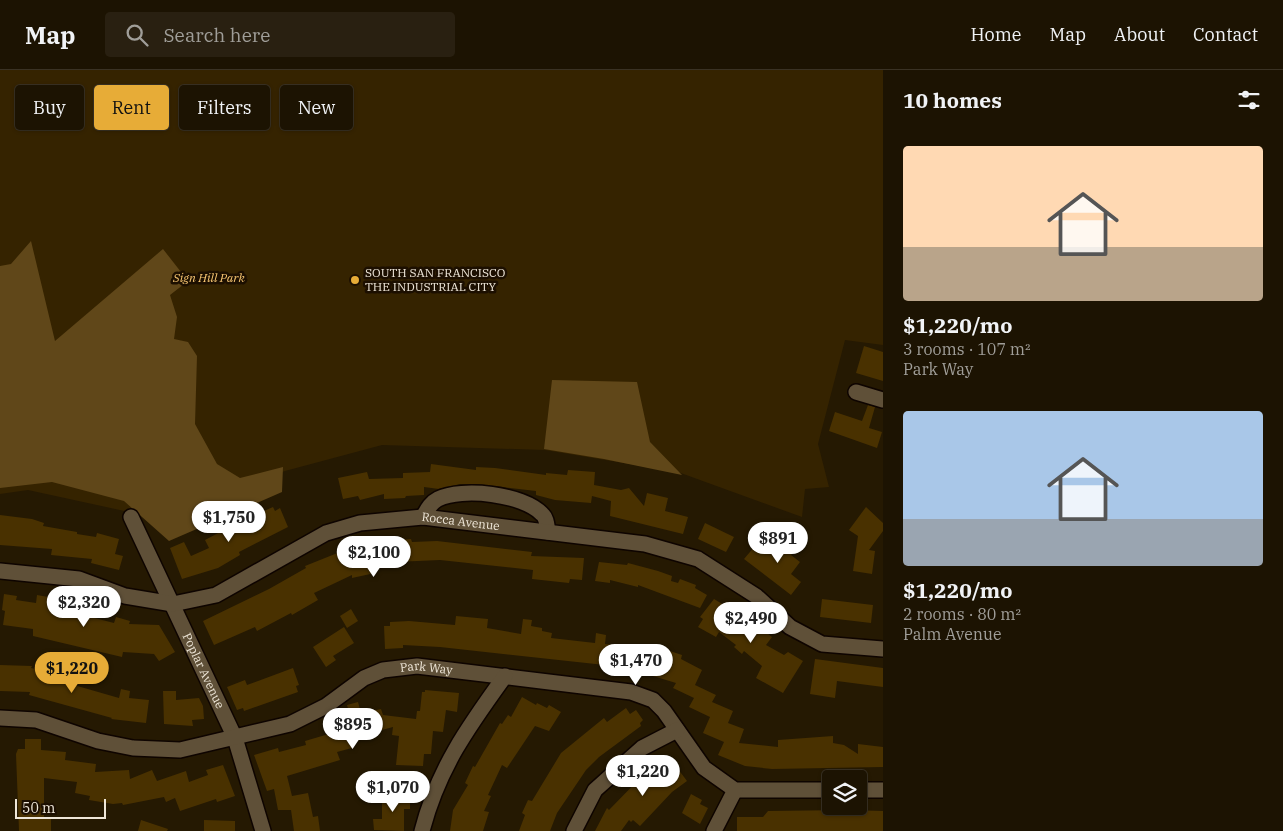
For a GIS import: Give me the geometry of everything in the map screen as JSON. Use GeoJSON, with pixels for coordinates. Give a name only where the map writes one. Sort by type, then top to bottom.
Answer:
{"type":"FeatureCollection","features":[{"type":"Feature","properties":{"kind":"street"},"geometry":{"type":"LineString","coordinates":[[856,392],[883,400]]}},
{"type":"Feature","properties":{"kind":"street"},"geometry":{"type":"LineString","coordinates":[[423,517],[430,505],[447,495],[460,492],[507,497],[532,506],[542,514],[548,532]]}},
{"type":"Feature","properties":{"kind":"street","name":"Poplar Avenue"},"geometry":{"type":"LineString","coordinates":[[131,517],[235,738],[263,831]]}},
{"type":"Feature","properties":{"kind":"street","name":"Rocca Avenue"},"geometry":{"type":"LineString","coordinates":[[0,571],[79,579],[125,596],[173,604],[216,595],[326,532],[360,523],[423,517],[645,544],[698,559],[756,596],[790,627],[822,644],[883,649]]}},
{"type":"Feature","properties":{"kind":"street","name":"Park Way"},"geometry":{"type":"LineString","coordinates":[[0,718],[36,720],[98,741],[134,748],[180,750],[290,724],[326,706],[364,678],[383,670],[416,666],[631,692],[653,700],[704,768],[735,790]]}},
{"type":"Feature","properties":{"kind":"street"},"geometry":{"type":"LineString","coordinates":[[422,831],[430,801],[462,736],[505,676]]}},
{"type":"Feature","properties":{"kind":"street"},"geometry":{"type":"LineString","coordinates":[[574,831],[595,790],[642,748],[677,730]]}},
{"type":"Feature","properties":{"kind":"street"},"geometry":{"type":"LineString","coordinates":[[714,831],[735,790],[822,790]]}},
{"type":"Feature","properties":{"kind":"street"},"geometry":{"type":"LineString","coordinates":[[867,790],[883,790]]}},
{"type":"Feature","properties":{"kind":"green space","name":"Sign Hill Park"},"geometry":{"type":"Polygon","coordinates":[[[0,70],[883,70],[883,345],[845,340],[818,444],[829,487],[805,489],[802,517],[678,472],[545,450],[382,445],[285,471],[152,517],[28,490],[0,494],[0,70]]]}},
{"type":"Feature","properties":{"kind":"shaded area"},"geometry":{"type":"Polygon","coordinates":[[[31,241],[55,341],[163,249],[188,281],[170,295],[177,317],[174,339],[188,342],[197,356],[195,424],[217,464],[240,478],[283,467],[282,492],[169,541],[124,501],[52,482],[0,488],[0,266],[11,264],[31,241]]]}},
{"type":"Feature","properties":{"kind":"shaded area"},"geometry":{"type":"Polygon","coordinates":[[[552,380],[637,382],[650,442],[682,475],[544,449],[552,380]]]}},
{"type":"Feature","properties":{"kind":"building"},"geometry":{"type":"Polygon","coordinates":[[[864,346],[883,352],[883,381],[856,373],[864,346]]]}},
{"type":"Feature","properties":{"kind":"building"},"geometry":{"type":"Polygon","coordinates":[[[868,405],[875,407],[869,428],[882,432],[877,448],[829,431],[835,412],[862,421],[868,405]]]}},
{"type":"Feature","properties":{"kind":"building"},"geometry":{"type":"Polygon","coordinates":[[[431,464],[476,470],[476,467],[495,468],[546,475],[546,473],[567,475],[568,470],[595,472],[594,485],[621,490],[629,488],[644,506],[647,493],[668,498],[665,511],[688,517],[683,534],[610,516],[611,501],[592,496],[591,503],[555,500],[536,495],[536,491],[477,484],[460,484],[439,489],[424,487],[424,495],[406,496],[405,498],[384,499],[384,494],[360,500],[358,496],[343,499],[338,478],[367,472],[369,479],[403,478],[403,473],[430,472],[431,464]]]}},
{"type":"Feature","properties":{"kind":"building"},"geometry":{"type":"Polygon","coordinates":[[[273,507],[275,511],[280,508],[288,527],[239,552],[240,555],[218,568],[182,579],[170,548],[184,542],[191,556],[209,548],[205,540],[222,531],[224,534],[244,524],[240,516],[250,511],[253,516],[273,507]]]}},
{"type":"Feature","properties":{"kind":"building"},"geometry":{"type":"Polygon","coordinates":[[[866,507],[883,523],[883,531],[869,550],[875,551],[872,574],[853,571],[858,536],[849,530],[866,507]]]}},
{"type":"Feature","properties":{"kind":"building"},"geometry":{"type":"Polygon","coordinates":[[[0,515],[32,519],[44,523],[43,526],[77,532],[77,534],[96,537],[97,533],[119,539],[115,554],[123,556],[119,570],[91,563],[92,559],[51,555],[52,549],[0,545],[0,515]]]}},
{"type":"Feature","properties":{"kind":"building"},"geometry":{"type":"Polygon","coordinates":[[[705,523],[734,537],[726,552],[698,539],[705,523]]]}},
{"type":"Feature","properties":{"kind":"building"},"geometry":{"type":"Polygon","coordinates":[[[787,534],[800,544],[791,555],[800,562],[791,574],[801,582],[791,595],[744,559],[755,546],[764,552],[769,549],[773,553],[787,534]]]}},
{"type":"Feature","properties":{"kind":"building"},"geometry":{"type":"Polygon","coordinates":[[[411,539],[412,542],[437,541],[532,552],[531,556],[584,558],[582,580],[570,579],[569,583],[532,579],[533,570],[440,560],[372,563],[375,573],[352,578],[352,575],[314,593],[318,600],[292,615],[291,613],[257,631],[255,627],[214,645],[203,621],[269,589],[306,568],[305,566],[345,550],[378,542],[411,539]]]}},
{"type":"Feature","properties":{"kind":"building"},"geometry":{"type":"Polygon","coordinates":[[[599,562],[627,565],[628,563],[658,571],[672,576],[671,581],[678,583],[680,579],[696,585],[695,588],[707,595],[700,608],[638,585],[638,587],[610,580],[610,583],[595,581],[599,562]]]}},
{"type":"Feature","properties":{"kind":"building"},"geometry":{"type":"Polygon","coordinates":[[[4,594],[17,596],[16,600],[36,603],[37,595],[54,598],[53,601],[71,604],[72,602],[86,606],[83,615],[114,623],[116,617],[130,621],[129,624],[159,625],[175,652],[159,661],[154,654],[123,652],[122,657],[33,636],[33,629],[3,625],[5,611],[2,610],[4,594]]]}},
{"type":"Feature","properties":{"kind":"building"},"geometry":{"type":"Polygon","coordinates":[[[714,599],[724,605],[726,602],[737,609],[772,637],[766,645],[784,655],[788,652],[803,661],[783,693],[756,678],[762,666],[744,651],[742,654],[734,647],[736,645],[719,632],[716,637],[698,627],[703,619],[700,617],[714,599]]]}},
{"type":"Feature","properties":{"kind":"building"},"geometry":{"type":"Polygon","coordinates":[[[822,599],[873,605],[871,623],[820,617],[822,599]]]}},
{"type":"Feature","properties":{"kind":"building"},"geometry":{"type":"Polygon","coordinates":[[[351,609],[358,621],[347,628],[340,616],[351,609]]]}},
{"type":"Feature","properties":{"kind":"building"},"geometry":{"type":"Polygon","coordinates":[[[456,616],[488,619],[487,628],[521,634],[523,619],[532,620],[531,626],[542,628],[542,631],[552,633],[551,638],[595,643],[596,633],[606,635],[605,644],[637,647],[668,656],[670,651],[682,655],[681,659],[702,670],[695,685],[716,695],[712,702],[733,711],[728,723],[744,729],[739,743],[778,747],[778,740],[833,736],[833,743],[844,745],[858,754],[858,744],[883,747],[883,767],[772,769],[745,766],[718,755],[724,742],[703,733],[710,717],[689,707],[694,698],[673,688],[676,683],[623,667],[440,647],[403,645],[403,648],[385,649],[384,626],[390,626],[390,622],[409,621],[455,625],[456,616]]]}},
{"type":"Feature","properties":{"kind":"building"},"geometry":{"type":"Polygon","coordinates":[[[344,627],[354,643],[333,656],[336,660],[326,667],[313,647],[344,627]]]}},
{"type":"Feature","properties":{"kind":"building"},"geometry":{"type":"Polygon","coordinates":[[[815,659],[883,668],[883,687],[837,681],[835,698],[810,694],[815,659]]]}},
{"type":"Feature","properties":{"kind":"building"},"geometry":{"type":"Polygon","coordinates":[[[0,665],[32,666],[31,668],[54,673],[53,679],[119,698],[121,689],[130,691],[129,698],[149,700],[146,723],[111,719],[29,695],[30,692],[0,691],[0,665]]]}},
{"type":"Feature","properties":{"kind":"building"},"geometry":{"type":"Polygon","coordinates":[[[293,668],[299,685],[296,686],[298,692],[244,711],[243,708],[237,710],[227,687],[245,680],[247,685],[293,668]]]}},
{"type":"Feature","properties":{"kind":"building"},"geometry":{"type":"Polygon","coordinates":[[[425,690],[459,693],[457,712],[446,710],[443,732],[433,731],[431,754],[424,754],[423,766],[396,765],[399,736],[392,735],[393,727],[349,739],[352,748],[337,752],[340,760],[287,776],[292,796],[308,793],[313,817],[318,816],[320,831],[294,831],[291,810],[278,810],[274,789],[267,791],[254,755],[278,748],[279,752],[306,745],[305,741],[339,731],[337,725],[351,720],[347,705],[358,702],[361,713],[381,709],[383,715],[416,719],[417,711],[420,711],[422,692],[425,692],[425,690]]]}},
{"type":"Feature","properties":{"kind":"building"},"geometry":{"type":"Polygon","coordinates":[[[163,691],[176,691],[176,700],[199,698],[203,706],[204,719],[192,720],[193,726],[164,724],[163,691]]]}},
{"type":"Feature","properties":{"kind":"building"},"geometry":{"type":"Polygon","coordinates":[[[522,697],[536,705],[537,703],[547,708],[549,705],[561,712],[549,731],[535,726],[507,768],[502,765],[488,795],[491,796],[484,811],[489,812],[483,831],[450,831],[453,810],[468,785],[465,783],[473,766],[475,767],[500,723],[502,724],[508,715],[511,717],[522,697]]]}},
{"type":"Feature","properties":{"kind":"building"},"geometry":{"type":"Polygon","coordinates":[[[626,708],[630,714],[636,710],[643,720],[640,723],[641,726],[599,757],[586,770],[557,813],[550,831],[519,831],[525,815],[522,813],[528,800],[532,801],[561,753],[604,718],[607,722],[626,708]]]}},
{"type":"Feature","properties":{"kind":"building"},"geometry":{"type":"Polygon","coordinates":[[[25,739],[41,739],[41,750],[66,752],[65,760],[96,764],[95,772],[129,770],[130,779],[152,770],[157,781],[186,771],[189,782],[208,775],[206,770],[223,765],[235,796],[217,802],[216,799],[180,811],[175,798],[166,802],[164,797],[123,805],[122,803],[113,804],[89,800],[90,796],[75,793],[77,782],[44,778],[44,819],[51,819],[51,831],[19,831],[16,754],[18,749],[25,749],[25,739]]]}},
{"type":"Feature","properties":{"kind":"building"},"geometry":{"type":"Polygon","coordinates":[[[669,757],[687,781],[672,792],[640,826],[633,820],[631,822],[629,820],[621,831],[595,831],[607,808],[609,810],[647,771],[669,757]]]}},
{"type":"Feature","properties":{"kind":"building"},"geometry":{"type":"Polygon","coordinates":[[[410,794],[410,809],[404,809],[404,831],[374,830],[373,819],[382,819],[382,795],[410,794]]]}},
{"type":"Feature","properties":{"kind":"building"},"geometry":{"type":"Polygon","coordinates":[[[691,794],[702,800],[700,804],[708,808],[700,824],[682,813],[691,794]]]}},
{"type":"Feature","properties":{"kind":"building"},"geometry":{"type":"Polygon","coordinates":[[[822,810],[822,815],[867,815],[867,811],[883,811],[883,831],[737,831],[737,817],[763,817],[768,811],[822,810]]]}},
{"type":"Feature","properties":{"kind":"building"},"geometry":{"type":"Polygon","coordinates":[[[141,820],[168,829],[167,831],[138,831],[141,820]]]}},
{"type":"Feature","properties":{"kind":"building"},"geometry":{"type":"Polygon","coordinates":[[[204,820],[235,821],[235,831],[204,831],[204,820]]]}},
{"type":"Feature","properties":{"kind":"place","name":"SOUTH SAN FRANCISCO THE INDUSTRIAL CITY"},"geometry":{"type":"Point","coordinates":[355,280]}}]}
